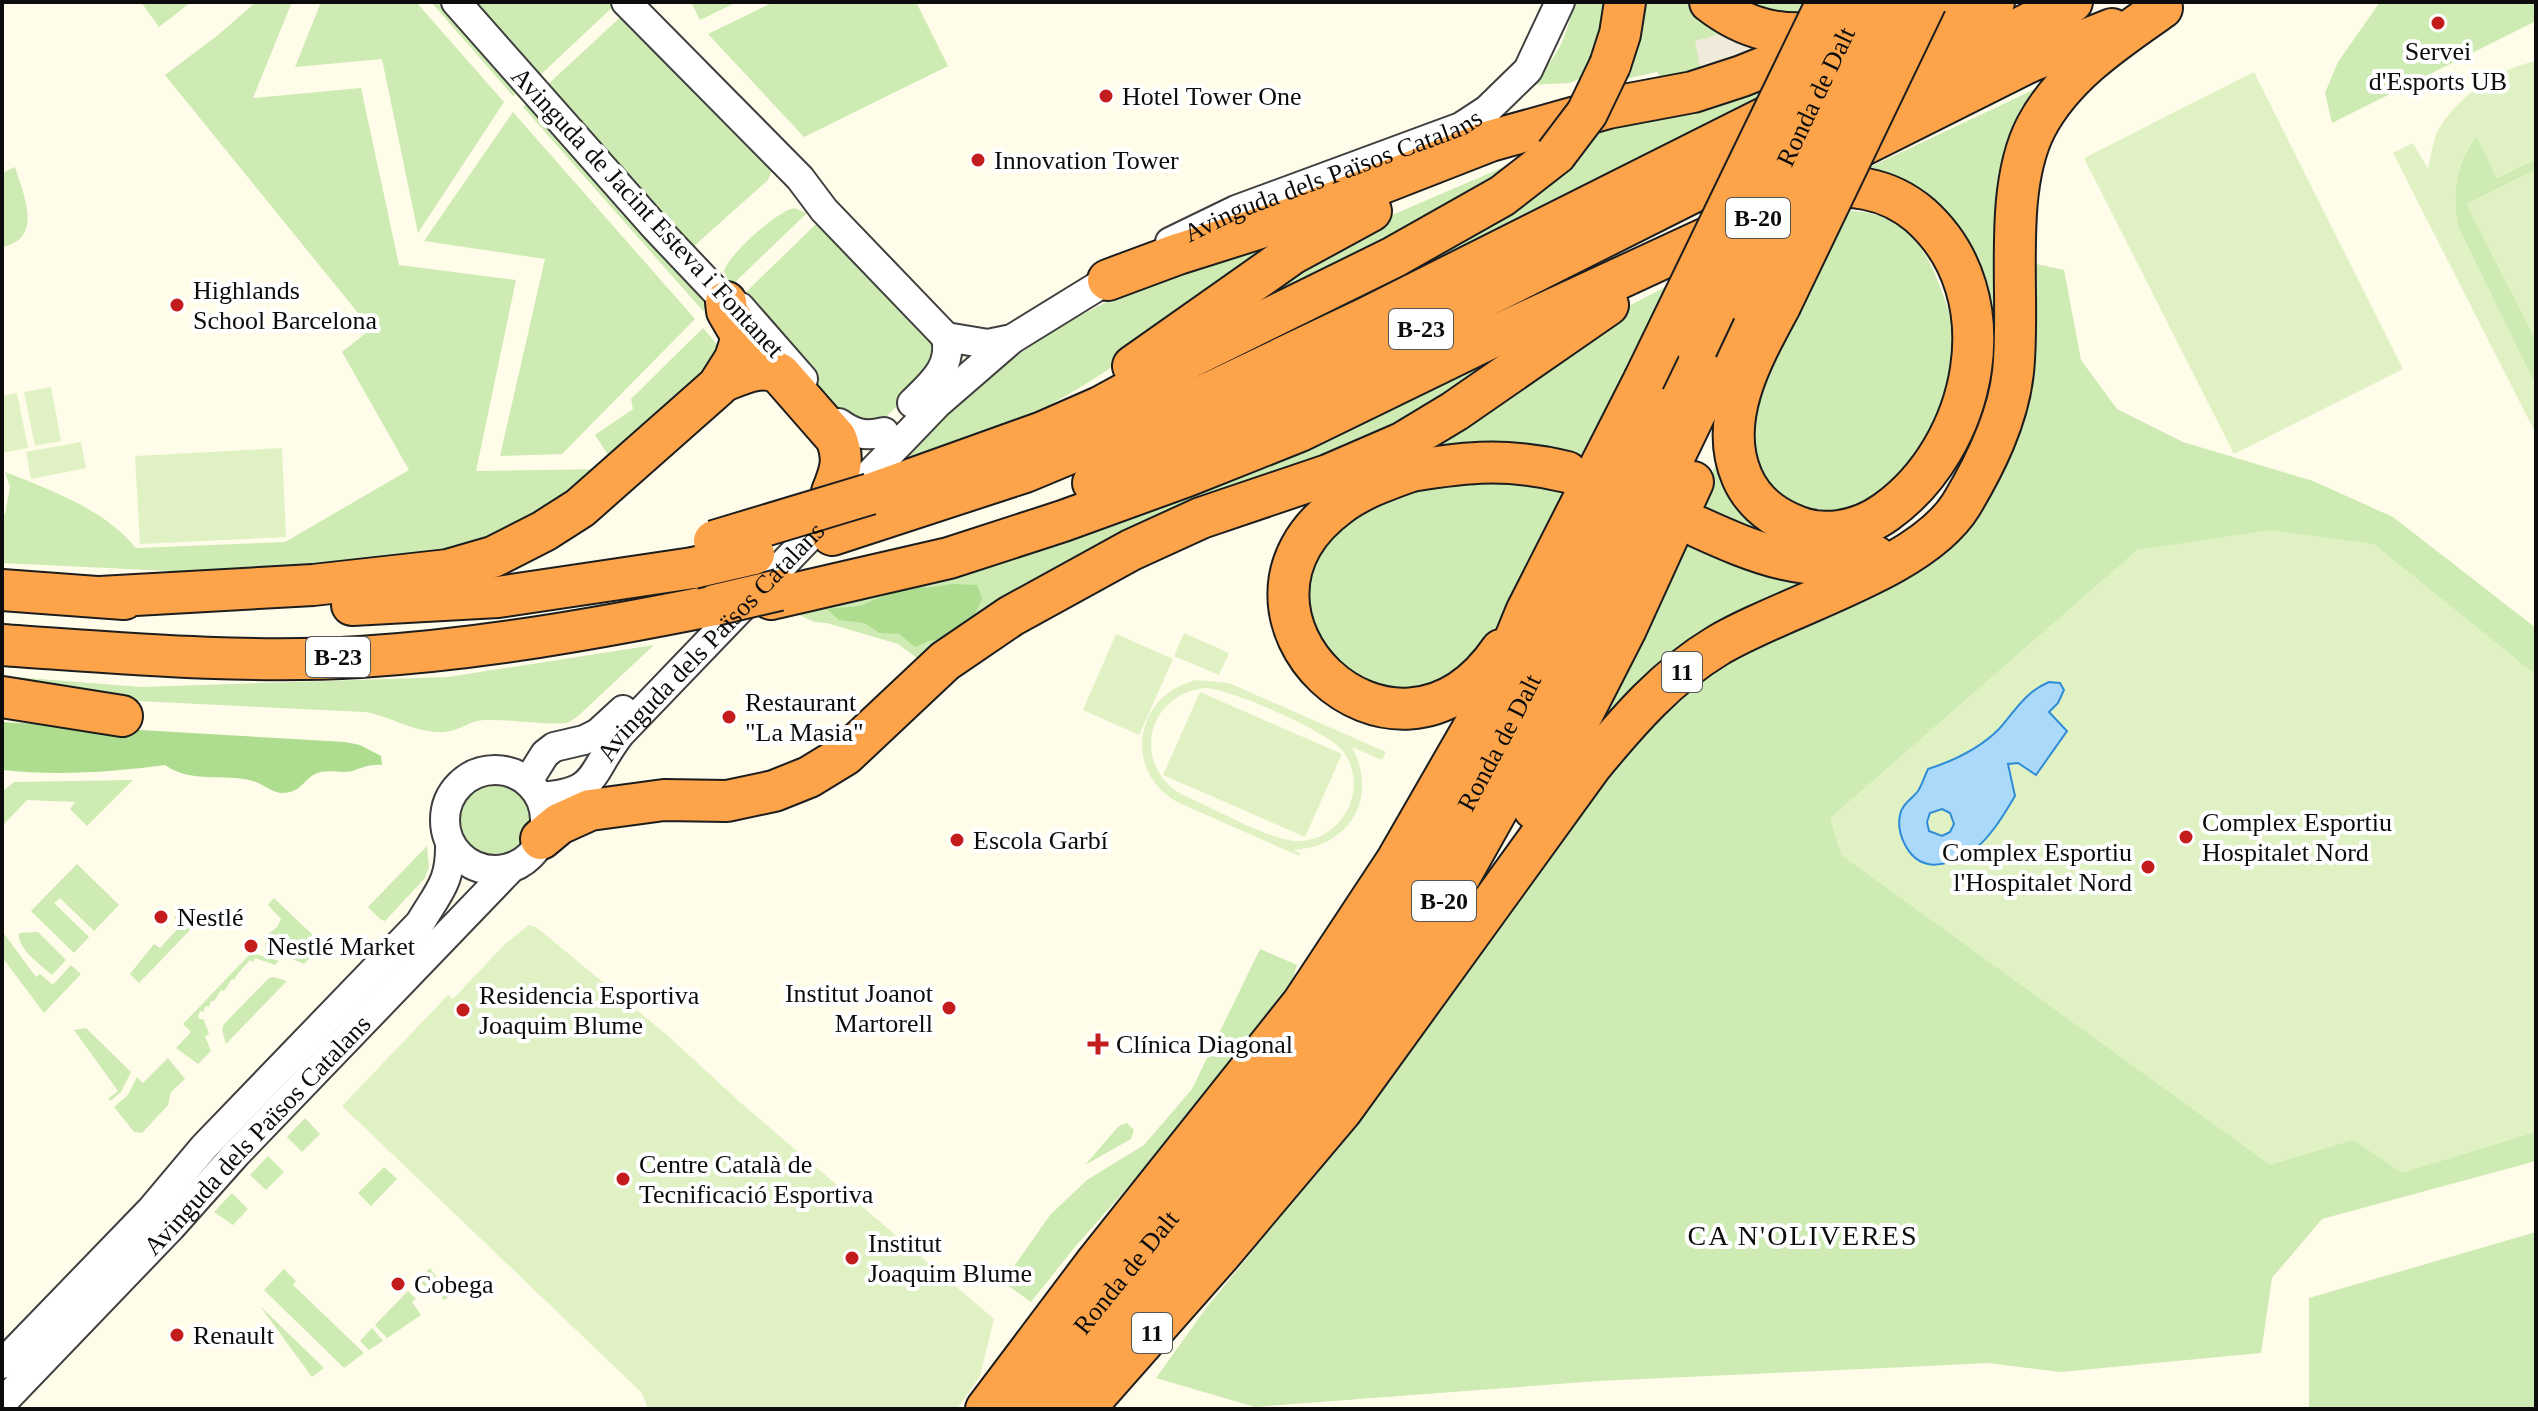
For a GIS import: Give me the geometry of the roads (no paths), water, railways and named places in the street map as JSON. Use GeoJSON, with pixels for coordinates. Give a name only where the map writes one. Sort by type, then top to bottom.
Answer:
{"type":"FeatureCollection","features":[{"type":"Feature","properties":{"kind":"highway"},"geometry":{"type":"LineString","coordinates":[[294,606],[625,561],[704,554],[854,483],[955,464],[1100,407],[1199,353],[1394,257],[1502,196],[1557,137],[1587,113],[1610,65],[1620,34],[1625,2]]}},
{"type":"Feature","properties":{"kind":"highway"},"geometry":{"type":"LineString","coordinates":[[1710,2],[1741,23],[1791,35],[1830,30],[1897,2]]}},
{"type":"Feature","properties":{"kind":"highway"},"geometry":{"type":"LineString","coordinates":[[986,1409],[1095,1264],[1302,1004],[1397,860],[1492,695],[1526,612],[1644,380],[1827,2]]}},
{"type":"Feature","properties":{"kind":"highway","name":"Ronda de Dalt"},"geometry":{"type":"LineString","coordinates":[[1015,1409],[1308,1047],[1426,880],[1513,717],[1697,348],[1860,2]]}},
{"type":"Feature","properties":{"kind":"highway"},"geometry":{"type":"LineString","coordinates":[[1108,280],[1178,254],[1311,212],[1490,141],[1557,137],[1608,108],[1682,95],[1742,76],[1827,41],[1897,2]]}},
{"type":"Feature","properties":{"kind":"highway","name":"Ronda de Dalt"},"geometry":{"type":"LineString","coordinates":[[1052,1409],[1230,1194],[1331,1065],[1453,889],[1543,728],[1746,341],[1897,2]]}},
{"type":"Feature","properties":{"kind":"highway"},"geometry":{"type":"LineString","coordinates":[[1099,1409],[1161,1338],[1219,1256],[1342,1110],[1411,1018],[1459,946],[1567,748],[1626,629],[1721,419],[1746,341],[1780,306],[1926,2]]}},
{"type":"Feature","properties":{"kind":"highway","name":"B-23"},"geometry":{"type":"LineString","coordinates":[[2,590],[198,605],[389,604],[498,597],[704,554],[832,535],[1025,472],[1169,412],[1368,317],[1994,2]]}},
{"type":"Feature","properties":{"kind":"highway"},"geometry":{"type":"LineString","coordinates":[[1499,334],[1642,256],[2029,62],[2168,5]]}},
{"type":"Feature","properties":{"kind":"highway"},"geometry":{"type":"LineString","coordinates":[[1698,527],[1755,552],[1791,562],[1850,562],[1879,554],[1909,538],[1946,509],[1973,481],[2000,426],[2011,390],[2020,183],[2035,129],[2056,97],[2096,55],[2168,5]]}},
{"type":"Feature","properties":{"kind":"highway","name":"B-23"},"geometry":{"type":"LineString","coordinates":[[2,645],[249,659],[358,657],[472,648],[583,632],[775,595],[956,535],[1171,450],[1395,342],[2057,10]]}},
{"type":"Feature","properties":{"kind":"highway"},"geometry":{"type":"LineString","coordinates":[[775,595],[949,558],[1063,521],[1300,431],[1499,334],[1815,190],[1866,188],[1895,200],[1925,220],[1951,254],[1966,295],[1972,339],[1972,369],[1959,420],[1937,461],[1916,486],[1866,525],[1841,531],[1814,531],[1797,528],[1768,511],[1749,490],[1740,473],[1735,452],[1736,412],[1746,341]]}},
{"type":"Feature","properties":{"kind":"highway"},"geometry":{"type":"LineString","coordinates":[[541,839],[559,824],[590,810],[664,800],[727,801],[774,791],[809,777],[845,755],[945,661],[1011,616],[1064,585],[1201,518],[1328,475],[1402,443],[1455,411],[1622,296],[1786,215],[1841,197],[1895,200]]}},
{"type":"Feature","properties":{"kind":"highway"},"geometry":{"type":"LineString","coordinates":[[100,597],[313,585],[448,570],[493,557],[580,508],[721,382],[738,352],[741,335],[727,311],[726,302]]}},
{"type":"Feature","properties":{"kind":"highway"},"geometry":{"type":"LineString","coordinates":[[721,382],[764,369],[780,374],[836,438],[840,447],[841,470],[854,483]]}},
{"type":"Feature","properties":{"kind":"highway"},"geometry":{"type":"LineString","coordinates":[[1064,585],[1149,549],[1269,506],[1346,484],[1480,461],[1528,464],[1567,472]]}},
{"type":"Feature","properties":{"kind":"highway"},"geometry":{"type":"LineString","coordinates":[[1411,471],[1350,497],[1324,517],[1304,544],[1293,567],[1290,595],[1293,625],[1300,648],[1312,665],[1340,690],[1376,705],[1421,707],[1448,699],[1485,671],[1526,612]]}},
{"type":"Feature","properties":{"kind":"highway","name":"11"},"geometry":{"type":"LineString","coordinates":[[1459,946],[1591,766],[1633,717],[1673,679],[1715,647],[1744,631],[1861,579],[1907,554],[1936,532],[1960,507],[1973,481]]}},
{"type":"Feature","properties":{"kind":"highway"},"geometry":{"type":"LineString","coordinates":[[2,697],[122,716]]}},
{"type":"Feature","properties":{"kind":"highway","name":"11"},"geometry":{"type":"LineString","coordinates":[[1084,1409],[1219,1256]]}},
{"type":"Feature","properties":{"kind":"street","name":"Avinguda de Jacint Esteva i Fontanet"},"geometry":{"type":"LineString","coordinates":[[456,2],[655,227],[726,302],[740,307],[839,423]]}},
{"type":"Feature","properties":{"kind":"street"},"geometry":{"type":"LineString","coordinates":[[626,2],[800,178],[824,210],[946,337]]}},
{"type":"Feature","properties":{"kind":"street","name":"Avinguda dels Països Catalans"},"geometry":{"type":"LineString","coordinates":[[854,483],[610,723],[584,740],[554,747],[539,762],[534,789],[574,793],[590,781],[620,734],[854,483],[884,432],[940,374],[948,347],[946,337],[988,344],[1012,339],[1174,240],[1236,210],[1461,127],[1487,110],[1528,70],[1560,2]]}},
{"type":"Feature","properties":{"kind":"street"},"geometry":{"type":"LineString","coordinates":[[839,423],[854,483],[937,404],[1012,339]]}},
{"type":"Feature","properties":{"kind":"street"},"geometry":{"type":"LineString","coordinates":[[839,423],[869,436],[884,432]]}},
{"type":"Feature","properties":{"kind":"street"},"geometry":{"type":"LineString","coordinates":[[500,770],[534,789],[545,818],[541,839],[529,856],[512,867],[483,869],[466,861],[450,843],[446,811],[458,786],[468,778],[482,771],[500,770]]}},
{"type":"Feature","properties":{"kind":"street","name":"Avinguda dels Països Catalans"},"geometry":{"type":"LineString","coordinates":[[2,1364],[151,1210],[204,1147],[420,923],[443,889],[449,867],[450,843]]}},
{"type":"Feature","properties":{"kind":"street","name":"Avinguda dels Països Catalans"},"geometry":{"type":"LineString","coordinates":[[2,1403],[171,1227],[246,1143],[512,867]]}},
{"type":"Feature","properties":{"kind":"street"},"geometry":{"type":"LineString","coordinates":[[420,923],[442,912],[483,869]]}},
{"type":"Feature","properties":{"kind":"water"},"geometry":{"type":"Polygon","coordinates":[[[2049,682],[2060,683],[2064,690],[2049,712],[2067,731],[2036,775],[2018,763],[2008,764],[2015,796],[1992,832],[1970,853],[1939,864],[1928,864],[1915,857],[1902,837],[1900,815],[1918,791],[1928,769],[1975,748],[1999,729],[2041,686],[2049,682]],[[1942,809],[1930,813],[1927,822],[1929,831],[1942,836],[1950,832],[1954,824],[1950,813],[1942,809]]]}},
{"type":"Feature","properties":{"kind":"place","name":"Servei d'Esports UB"},"geometry":{"type":"Point","coordinates":[2438,23]}},
{"type":"Feature","properties":{"kind":"place","name":"Hotel Tower One"},"geometry":{"type":"Point","coordinates":[1106,96]}},
{"type":"Feature","properties":{"kind":"place","name":"Innovation Tower"},"geometry":{"type":"Point","coordinates":[978,160]}},
{"type":"Feature","properties":{"kind":"place","name":"Highlands School Barcelona"},"geometry":{"type":"Point","coordinates":[177,305]}},
{"type":"Feature","properties":{"kind":"place","name":"Restaurant \"La Masia\""},"geometry":{"type":"Point","coordinates":[729,717]}},
{"type":"Feature","properties":{"kind":"place","name":"Complex Esportiu Hospitalet Nord"},"geometry":{"type":"Point","coordinates":[2186,837]}},
{"type":"Feature","properties":{"kind":"place","name":"Escola Garbí"},"geometry":{"type":"Point","coordinates":[957,840]}},
{"type":"Feature","properties":{"kind":"place","name":"Complex Esportiu l'Hospitalet Nord"},"geometry":{"type":"Point","coordinates":[2148,867]}},
{"type":"Feature","properties":{"kind":"place","name":"Nestlé"},"geometry":{"type":"Point","coordinates":[161,917]}},
{"type":"Feature","properties":{"kind":"place","name":"Nestlé Market"},"geometry":{"type":"Point","coordinates":[251,946]}},
{"type":"Feature","properties":{"kind":"place","name":"Institut Joanot Martorell"},"geometry":{"type":"Point","coordinates":[949,1008]}},
{"type":"Feature","properties":{"kind":"place","name":"Residencia Esportiva Joaquim Blume"},"geometry":{"type":"Point","coordinates":[463,1010]}},
{"type":"Feature","properties":{"kind":"place","name":"Clínica Diagonal"},"geometry":{"type":"Point","coordinates":[1098,1044]}},
{"type":"Feature","properties":{"kind":"place","name":"Centre Català de Tecnificació Esportiva"},"geometry":{"type":"Point","coordinates":[623,1179]}},
{"type":"Feature","properties":{"kind":"place","name":"Institut Joaquim Blume"},"geometry":{"type":"Point","coordinates":[852,1258]}},
{"type":"Feature","properties":{"kind":"place","name":"Cobega"},"geometry":{"type":"Point","coordinates":[398,1284]}},
{"type":"Feature","properties":{"kind":"place","name":"Renault"},"geometry":{"type":"Point","coordinates":[177,1335]}},
{"type":"Feature","properties":{"kind":"district","name":"CA N'OLIVERES"},"geometry":{"type":"Point","coordinates":[1803,1235]}}]}
